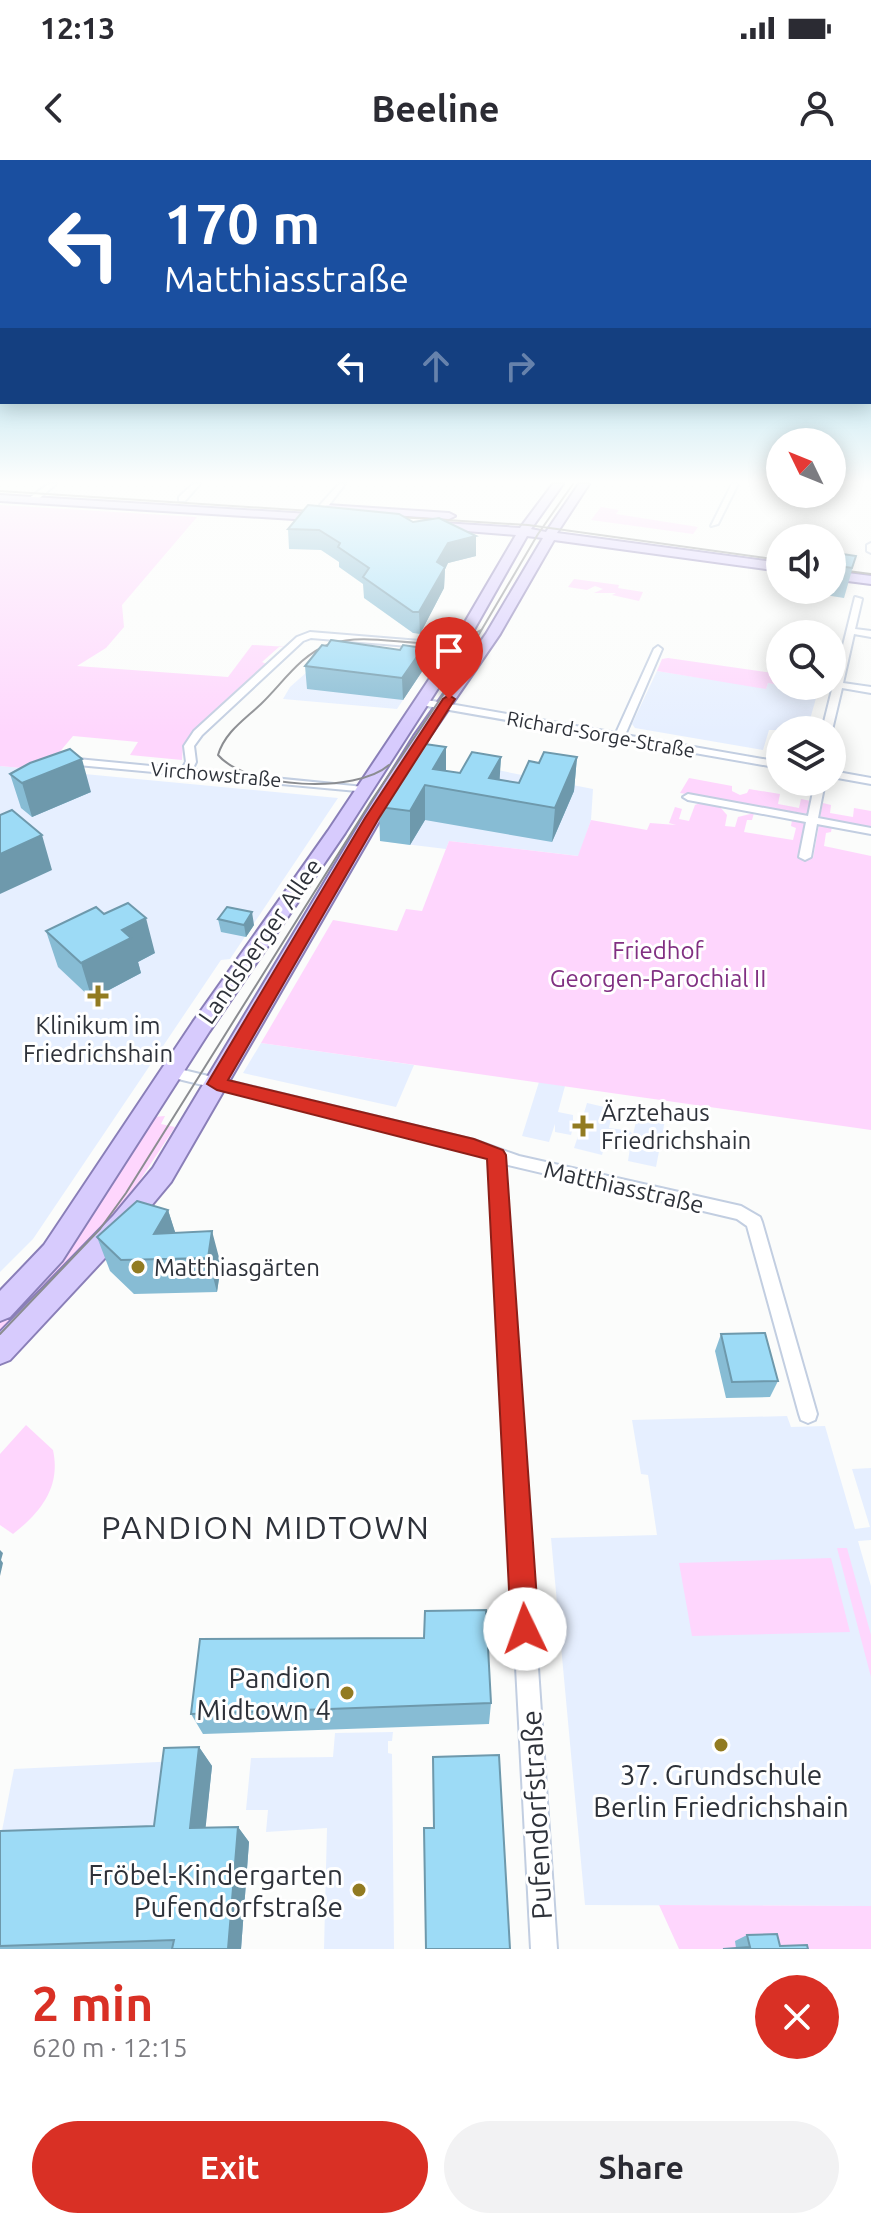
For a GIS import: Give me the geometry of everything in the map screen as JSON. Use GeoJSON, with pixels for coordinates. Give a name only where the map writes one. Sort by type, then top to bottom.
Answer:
{"type":"FeatureCollection","features":[{"type":"Feature","properties":{"kind":"main road","name":"Landsberger Allee"},"geometry":{"type":"LineString","coordinates":[[0,1309],[53,1253],[171,1072],[364,790],[501,567]]}},
{"type":"Feature","properties":{"kind":"main road","name":"Landsberger Allee"},"geometry":{"type":"LineString","coordinates":[[0,1351],[148,1193],[217,1084],[372,818],[491,637],[532,567]]}},
{"type":"Feature","properties":{"kind":"main road"},"geometry":{"type":"LineString","coordinates":[[846,577],[871,580]]}},
{"type":"Feature","properties":{"kind":"street"},"geometry":{"type":"LineString","coordinates":[[846,652],[858,599]]}},
{"type":"Feature","properties":{"kind":"street"},"geometry":{"type":"LineString","coordinates":[[851,631],[871,634]]}},
{"type":"Feature","properties":{"kind":"street"},"geometry":{"type":"LineString","coordinates":[[186,771],[191,762],[189,746],[198,733],[300,639],[310,635],[452,646]]}},
{"type":"Feature","properties":{"kind":"street"},"geometry":{"type":"LineString","coordinates":[[619,737],[658,649]]}},
{"type":"Feature","properties":{"kind":"street"},"geometry":{"type":"LineString","coordinates":[[846,686],[871,690]]}},
{"type":"Feature","properties":{"kind":"street","name":"Richard-Sorge-Straße"},"geometry":{"type":"LineString","coordinates":[[421,702],[766,763]]}},
{"type":"Feature","properties":{"kind":"street","name":"Virchowstraße"},"geometry":{"type":"LineString","coordinates":[[67,761],[364,790]]}},
{"type":"Feature","properties":{"kind":"street"},"geometry":{"type":"LineString","coordinates":[[846,777],[871,781]]}},
{"type":"Feature","properties":{"kind":"street"},"geometry":{"type":"LineString","coordinates":[[805,857],[817,796]]}},
{"type":"Feature","properties":{"kind":"street"},"geometry":{"type":"LineString","coordinates":[[688,797],[871,831]]}},
{"type":"Feature","properties":{"kind":"street","name":"Matthiasstraße"},"geometry":{"type":"LineString","coordinates":[[171,1072],[474,1146],[496,1155],[741,1213],[751,1218],[761,1241],[808,1414]]}},
{"type":"Feature","properties":{"kind":"street","name":"Pufendorfstraße"},"geometry":{"type":"LineString","coordinates":[[496,1155],[544,1949]]}},
{"type":"Feature","properties":{"kind":"shaded area"},"geometry":{"type":"Polygon","coordinates":[[[325,656],[423,670],[397,709],[283,699],[290,687],[325,656]]]}},
{"type":"Feature","properties":{"kind":"shaded area"},"geometry":{"type":"Polygon","coordinates":[[[657,671],[766,688],[766,700],[815,700],[811,716],[766,716],[763,750],[635,728],[632,724],[657,671]]]}},
{"type":"Feature","properties":{"kind":"shaded area"},"geometry":{"type":"Polygon","coordinates":[[[472,765],[593,789],[591,820],[579,856],[449,841],[446,849],[380,841],[420,770],[465,774],[472,765]]]}},
{"type":"Feature","properties":{"kind":"shaded area","name":"Klinikum im Friedrichshain"},"geometry":{"type":"Polygon","coordinates":[[[0,766],[338,798],[230,959],[221,960],[33,1239],[0,1272],[0,766]]]}},
{"type":"Feature","properties":{"kind":"shaded area"},"geometry":{"type":"Polygon","coordinates":[[[261,1043],[414,1065],[396,1107],[243,1073],[261,1043]]]}},
{"type":"Feature","properties":{"kind":"shaded area","name":"Ärztehaus Friedrichshain"},"geometry":{"type":"Polygon","coordinates":[[[539,1082],[565,1086],[558,1112],[573,1115],[573,1120],[581,1123],[587,1103],[613,1109],[609,1128],[624,1130],[625,1127],[633,1134],[638,1114],[665,1120],[656,1167],[628,1161],[631,1141],[607,1136],[602,1155],[574,1148],[580,1130],[573,1127],[571,1135],[555,1132],[555,1124],[549,1142],[522,1136],[539,1082]]]}},
{"type":"Feature","properties":{"kind":"shaded area","name":"37. Grundschule Berlin Friedrichshain"},"geometry":{"type":"Polygon","coordinates":[[[787,1416],[791,1427],[825,1426],[855,1529],[870,1527],[852,1469],[871,1468],[871,1540],[858,1541],[871,1586],[871,1906],[585,1905],[551,1538],[657,1535],[648,1475],[641,1474],[632,1420],[787,1416]]]}},
{"type":"Feature","properties":{"kind":"shaded area","name":"Fröbel-Kindergarten Pufendorfstraße"},"geometry":{"type":"Polygon","coordinates":[[[393,1732],[392,1741],[388,1741],[388,1753],[392,1754],[394,1949],[324,1949],[327,1828],[266,1832],[268,1810],[246,1810],[251,1758],[333,1757],[335,1733],[393,1732]]]}},
{"type":"Feature","properties":{"kind":"shaded area"},"geometry":{"type":"Polygon","coordinates":[[[179,1761],[212,1766],[204,1843],[249,1842],[241,1949],[0,1949],[0,1841],[14,1769],[179,1761]]]}},
{"type":"Feature","properties":{"kind":"green space"},"geometry":{"type":"Polygon","coordinates":[[[0,567],[154,567],[122,605],[124,627],[106,648],[77,666],[228,677],[252,645],[289,647],[279,647],[262,662],[269,665],[189,736],[183,746],[182,760],[130,755],[138,742],[73,736],[47,767],[52,771],[0,766],[0,567]]]}},
{"type":"Feature","properties":{"kind":"green space"},"geometry":{"type":"Polygon","coordinates":[[[574,579],[619,585],[618,588],[643,592],[639,601],[612,595],[616,593],[594,593],[603,589],[595,586],[587,590],[568,587],[574,579]]]}},
{"type":"Feature","properties":{"kind":"green space"},"geometry":{"type":"Polygon","coordinates":[[[662,659],[766,672],[766,689],[657,671],[662,659]]]}},
{"type":"Feature","properties":{"kind":"green space"},"geometry":{"type":"Polygon","coordinates":[[[689,778],[732,786],[732,791],[740,795],[749,789],[766,792],[766,796],[780,796],[778,804],[799,808],[801,799],[811,801],[808,814],[680,793],[689,778]]]}},
{"type":"Feature","properties":{"kind":"green space"},"geometry":{"type":"Polygon","coordinates":[[[823,803],[831,805],[830,813],[853,817],[854,808],[871,811],[871,828],[823,818],[820,816],[823,803]]]}},
{"type":"Feature","properties":{"kind":"green space","name":"Friedhof Georgen-Parochial II"},"geometry":{"type":"Polygon","coordinates":[[[695,805],[720,807],[727,815],[725,826],[735,827],[738,817],[754,813],[752,820],[747,820],[744,832],[793,840],[796,828],[791,826],[792,820],[805,822],[800,856],[813,858],[819,825],[832,827],[831,832],[826,833],[824,846],[871,856],[871,1130],[261,1043],[333,920],[397,931],[406,909],[422,911],[449,841],[578,856],[591,820],[647,830],[650,823],[676,825],[669,823],[675,807],[682,809],[679,819],[689,821],[695,805]]]}},
{"type":"Feature","properties":{"kind":"green space"},"geometry":{"type":"Polygon","coordinates":[[[165,1116],[161,1124],[175,1127],[121,1209],[0,1340],[0,1319],[153,1117],[165,1116]]]}},
{"type":"Feature","properties":{"kind":"green space"},"geometry":{"type":"Polygon","coordinates":[[[26,1425],[53,1450],[54,1476],[40,1508],[13,1534],[0,1525],[0,1454],[26,1425]]]}},
{"type":"Feature","properties":{"kind":"green space"},"geometry":{"type":"Polygon","coordinates":[[[837,1548],[847,1548],[871,1635],[871,1677],[837,1548]]]}},
{"type":"Feature","properties":{"kind":"green space"},"geometry":{"type":"Polygon","coordinates":[[[831,1558],[850,1632],[692,1636],[679,1563],[831,1558]]]}},
{"type":"Feature","properties":{"kind":"green space"},"geometry":{"type":"Polygon","coordinates":[[[659,1905],[871,1906],[871,1949],[679,1949],[659,1905]]]}},
{"type":"Feature","properties":{"kind":"building"},"geometry":{"type":"Polygon","coordinates":[[[445,567],[419,612],[413,612],[363,577],[369,568],[445,567]]]}},
{"type":"Feature","properties":{"kind":"building"},"geometry":{"type":"Polygon","coordinates":[[[331,640],[400,650],[403,645],[423,648],[402,678],[305,666],[322,645],[327,646],[331,640]]]}},
{"type":"Feature","properties":{"kind":"building"},"geometry":{"type":"Polygon","coordinates":[[[418,743],[446,747],[433,769],[460,773],[472,752],[501,757],[489,778],[519,783],[529,761],[539,763],[544,752],[577,757],[555,808],[425,785],[410,811],[379,807],[418,743]]]}},
{"type":"Feature","properties":{"kind":"building"},"geometry":{"type":"Polygon","coordinates":[[[70,749],[82,759],[22,783],[10,774],[30,763],[70,749]]]}},
{"type":"Feature","properties":{"kind":"building"},"geometry":{"type":"Polygon","coordinates":[[[12,810],[42,835],[0,854],[0,815],[12,810]]]}},
{"type":"Feature","properties":{"kind":"building"},"geometry":{"type":"Polygon","coordinates":[[[128,903],[146,918],[122,930],[131,938],[81,963],[46,931],[96,907],[104,914],[128,903]]]}},
{"type":"Feature","properties":{"kind":"building"},"geometry":{"type":"Polygon","coordinates":[[[227,907],[252,912],[244,925],[218,919],[227,907]]]}},
{"type":"Feature","properties":{"kind":"building"},"geometry":{"type":"Polygon","coordinates":[[[137,1201],[168,1210],[154,1234],[212,1231],[208,1258],[121,1260],[97,1237],[137,1201]]]}},
{"type":"Feature","properties":{"kind":"building"},"geometry":{"type":"Polygon","coordinates":[[[765,1333],[778,1381],[732,1382],[721,1334],[765,1333]]]}},
{"type":"Feature","properties":{"kind":"building","name":"Pandion Midtown 4"},"geometry":{"type":"Polygon","coordinates":[[[486,1610],[491,1703],[191,1714],[200,1639],[424,1638],[425,1611],[486,1610]]]}},
{"type":"Feature","properties":{"kind":"building"},"geometry":{"type":"Polygon","coordinates":[[[199,1747],[190,1828],[238,1827],[228,1949],[172,1949],[174,1940],[0,1946],[0,1831],[154,1826],[164,1748],[199,1747]]]}},
{"type":"Feature","properties":{"kind":"building"},"geometry":{"type":"Polygon","coordinates":[[[499,1755],[510,1949],[426,1949],[424,1828],[434,1828],[433,1757],[499,1755]]]}},
{"type":"Feature","properties":{"kind":"building"},"geometry":{"type":"Polygon","coordinates":[[[777,1934],[780,1946],[807,1945],[808,1949],[723,1949],[750,1947],[747,1935],[777,1934]]]}},
{"type":"Feature","properties":{"kind":"tram line"},"geometry":{"type":"LineString","coordinates":[[0,1334],[100,1229],[126,1193],[372,800],[445,692],[518,567]]}},
{"type":"Feature","properties":{"kind":"tram line"},"geometry":{"type":"LineString","coordinates":[[846,571],[871,574]]}},
{"type":"Feature","properties":{"kind":"tram line"},"geometry":{"type":"LineString","coordinates":[[389,765],[352,780],[302,784],[252,775],[218,755],[236,727],[301,662],[330,644],[368,639],[445,643],[481,630]]}},
{"type":"Feature","properties":{"kind":"place","name":"Klinikum im Friedrichshain"},"geometry":{"type":"Point","coordinates":[98,996]}},
{"type":"Feature","properties":{"kind":"place","name":"Ärztehaus Friedrichshain"},"geometry":{"type":"Point","coordinates":[583,1126]}},
{"type":"Feature","properties":{"kind":"place","name":"Matthiasgärten"},"geometry":{"type":"Point","coordinates":[138,1267]}},
{"type":"Feature","properties":{"kind":"place","name":"Pandion Midtown 4"},"geometry":{"type":"Point","coordinates":[347,1693]}},
{"type":"Feature","properties":{"kind":"place","name":"37. Grundschule Berlin Friedrichshain"},"geometry":{"type":"Point","coordinates":[721,1745]}},
{"type":"Feature","properties":{"kind":"place","name":"Fröbel-Kindergarten Pufendorfstraße"},"geometry":{"type":"Point","coordinates":[359,1890]}},
{"type":"Feature","properties":{"kind":"district","name":"PANDION MIDTOWN"},"geometry":{"type":"Point","coordinates":[266,1527]}},
{"type":"Feature","properties":{"kind":"route"},"geometry":{"type":"LineString","coordinates":[[449,699],[422,736],[372,818],[217,1084],[474,1146],[496,1155],[525,1629]]}}]}
